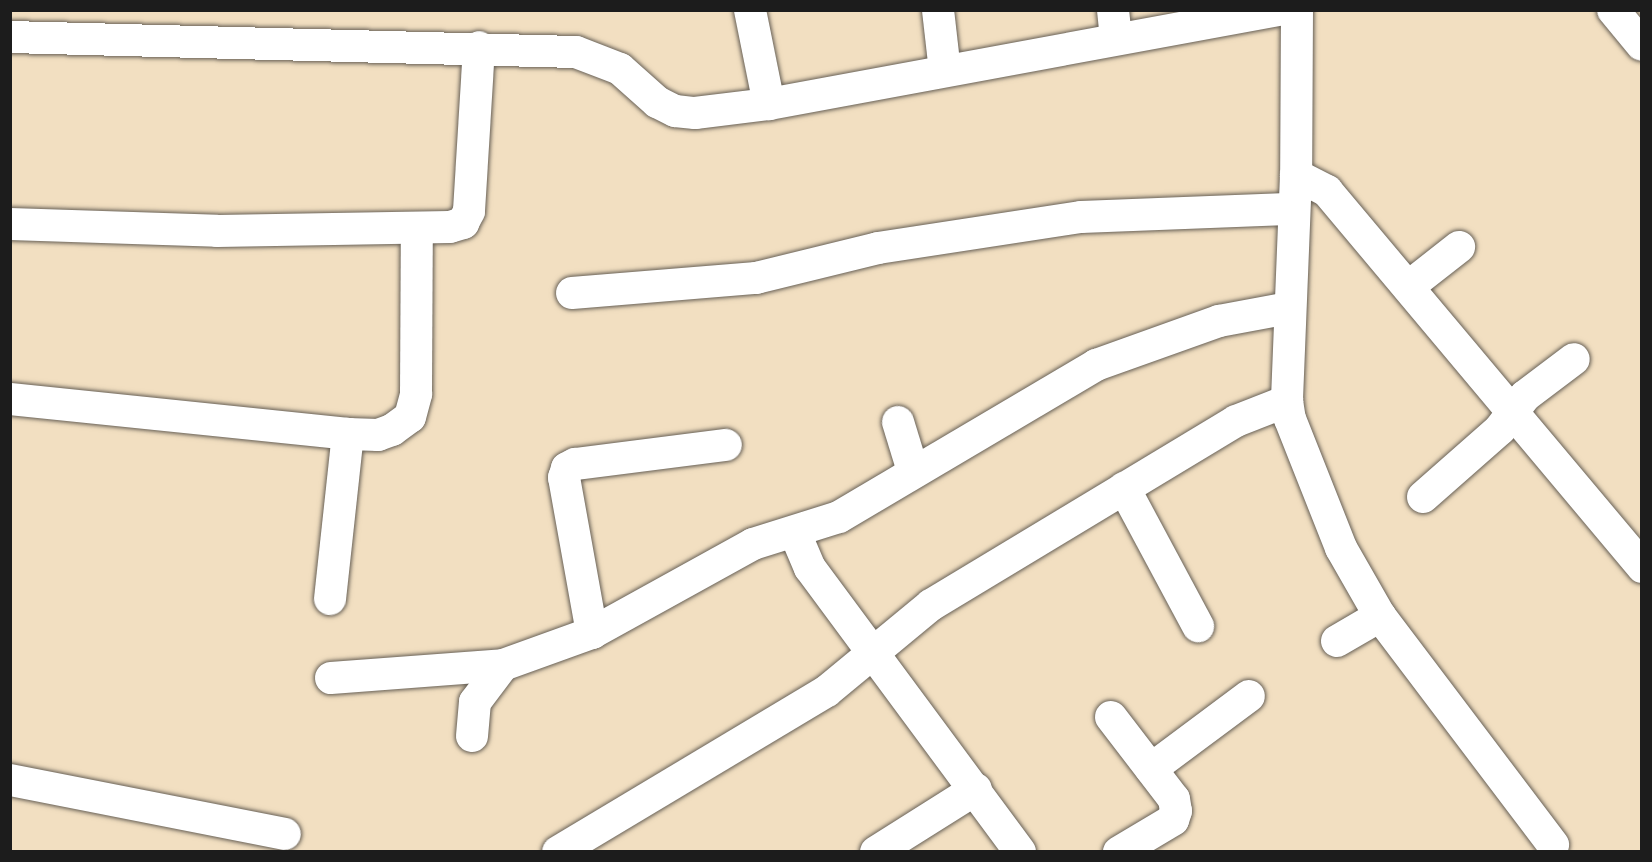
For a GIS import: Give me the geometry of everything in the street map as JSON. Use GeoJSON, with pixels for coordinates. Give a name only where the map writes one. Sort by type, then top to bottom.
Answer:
{"type":"FeatureCollection","features":[{"type":"Feature","properties":{"kind":"street"},"geometry":{"type":"LineString","coordinates":[[750,10],[769,104]]}},
{"type":"Feature","properties":{"kind":"street"},"geometry":{"type":"LineString","coordinates":[[938,10],[945,71]]}},
{"type":"Feature","properties":{"kind":"street"},"geometry":{"type":"LineString","coordinates":[[10,37],[479,47],[576,52],[598,57],[620,69],[657,102],[675,111],[695,113],[769,104],[945,71],[1115,25],[1278,10]]}},
{"type":"Feature","properties":{"kind":"street"},"geometry":{"type":"LineString","coordinates":[[1297,10],[1296,175],[1288,308],[1287,401],[1298,444],[1341,548],[1380,616],[1553,845]]}},
{"type":"Feature","properties":{"kind":"street"},"geometry":{"type":"LineString","coordinates":[[1612,10],[1641,45]]}},
{"type":"Feature","properties":{"kind":"street"},"geometry":{"type":"LineString","coordinates":[[10,224],[218,231],[417,228],[464,223],[470,211],[479,47]]}},
{"type":"Feature","properties":{"kind":"street"},"geometry":{"type":"LineString","coordinates":[[1296,175],[1327,191],[1514,412],[1641,567]]}},
{"type":"Feature","properties":{"kind":"street"},"geometry":{"type":"LineString","coordinates":[[572,293],[756,278],[878,248],[1081,217],[1294,209]]}},
{"type":"Feature","properties":{"kind":"street"},"geometry":{"type":"LineString","coordinates":[[10,399],[348,434],[378,435],[410,417],[416,394],[417,228]]}},
{"type":"Feature","properties":{"kind":"street"},"geometry":{"type":"LineString","coordinates":[[1408,287],[1459,247]]}},
{"type":"Feature","properties":{"kind":"street"},"geometry":{"type":"LineString","coordinates":[[331,678],[503,665],[592,633],[753,544],[839,517],[913,471],[1096,365],[1218,321],[1288,308]]}},
{"type":"Feature","properties":{"kind":"street"},"geometry":{"type":"LineString","coordinates":[[1423,497],[1500,429],[1525,396],[1574,359]]}},
{"type":"Feature","properties":{"kind":"street"},"geometry":{"type":"LineString","coordinates":[[558,852],[802,707],[931,605],[1236,421],[1287,401]]}},
{"type":"Feature","properties":{"kind":"street"},"geometry":{"type":"LineString","coordinates":[[898,422],[913,471]]}},
{"type":"Feature","properties":{"kind":"street"},"geometry":{"type":"LineString","coordinates":[[330,600],[348,434]]}},
{"type":"Feature","properties":{"kind":"street"},"geometry":{"type":"LineString","coordinates":[[592,633],[564,478],[567,468],[574,464],[726,445]]}},
{"type":"Feature","properties":{"kind":"street"},"geometry":{"type":"LineString","coordinates":[[1124,488],[1198,626]]}},
{"type":"Feature","properties":{"kind":"street"},"geometry":{"type":"LineString","coordinates":[[795,532],[810,568],[976,789],[1020,852]]}},
{"type":"Feature","properties":{"kind":"street"},"geometry":{"type":"LineString","coordinates":[[1337,641],[1380,616]]}},
{"type":"Feature","properties":{"kind":"street"},"geometry":{"type":"LineString","coordinates":[[472,736],[475,702],[503,665]]}},
{"type":"Feature","properties":{"kind":"street"},"geometry":{"type":"LineString","coordinates":[[1151,769],[1249,696]]}},
{"type":"Feature","properties":{"kind":"street"},"geometry":{"type":"LineString","coordinates":[[1111,717],[1174,799],[1176,811],[1173,820],[1119,852]]}},
{"type":"Feature","properties":{"kind":"street"},"geometry":{"type":"LineString","coordinates":[[10,780],[285,834]]}},
{"type":"Feature","properties":{"kind":"street"},"geometry":{"type":"LineString","coordinates":[[876,852],[976,789]]}}]}
